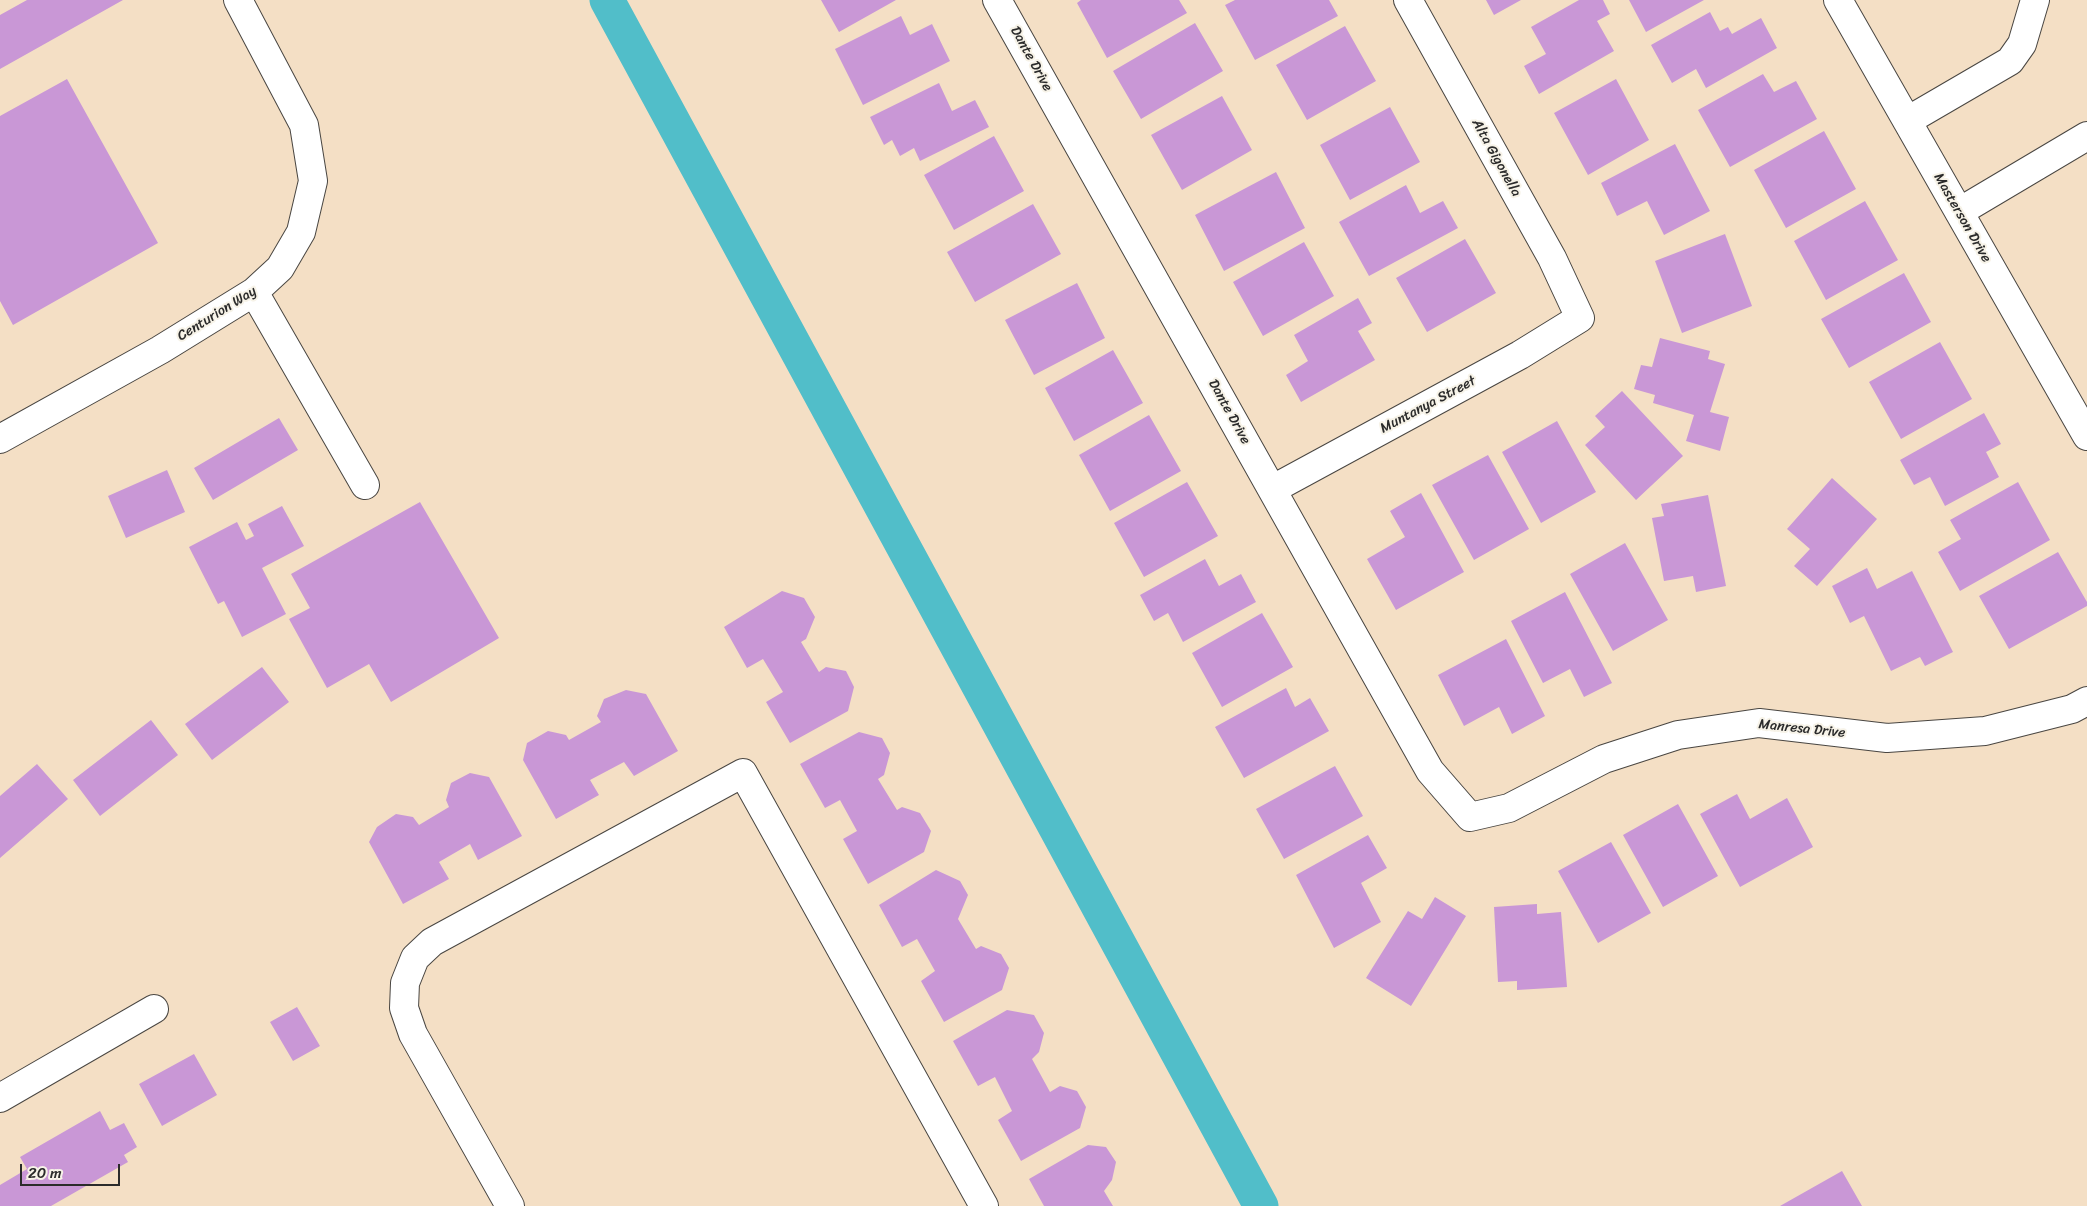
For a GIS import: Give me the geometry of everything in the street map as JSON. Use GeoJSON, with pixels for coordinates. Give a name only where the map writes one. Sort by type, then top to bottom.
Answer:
{"type":"FeatureCollection","features":[{"type":"Feature","properties":{"kind":"street","name":"Centurion Way"},"geometry":{"type":"LineString","coordinates":[[0,439],[160,350],[254,292],[280,268],[301,232],[313,181],[304,125],[238,0]]}},
{"type":"Feature","properties":{"kind":"street","name":"Dante Drive"},"geometry":{"type":"LineString","coordinates":[[997,0],[1430,771],[1470,817]]}},
{"type":"Feature","properties":{"kind":"street","name":"Alta Gigonella"},"geometry":{"type":"LineString","coordinates":[[1408,0],[1552,258],[1580,318]]}},
{"type":"Feature","properties":{"kind":"street","name":"Masterson Drive"},"geometry":{"type":"LineString","coordinates":[[1838,0],[2087,436]]}},
{"type":"Feature","properties":{"kind":"street"},"geometry":{"type":"LineString","coordinates":[[1907,121],[2010,61],[2022,44],[2035,0]]}},
{"type":"Feature","properties":{"kind":"street"},"geometry":{"type":"LineString","coordinates":[[1959,212],[2087,136]]}},
{"type":"Feature","properties":{"kind":"street"},"geometry":{"type":"LineString","coordinates":[[254,292],[365,485]]}},
{"type":"Feature","properties":{"kind":"street","name":"Muntanya Street"},"geometry":{"type":"LineString","coordinates":[[1273,489],[1520,355],[1580,318]]}},
{"type":"Feature","properties":{"kind":"street","name":"Manresa Drive"},"geometry":{"type":"LineString","coordinates":[[1470,817],[1509,808],[1604,759],[1678,735],[1759,723],[1887,738],[1984,731],[2072,709],[2087,701]]}},
{"type":"Feature","properties":{"kind":"street"},"geometry":{"type":"LineString","coordinates":[[510,1206],[414,1034],[404,1008],[406,983],[415,958],[432,942],[743,773],[984,1206]]}},
{"type":"Feature","properties":{"kind":"street"},"geometry":{"type":"LineString","coordinates":[[0,1098],[154,1009]]}},
{"type":"Feature","properties":{"kind":"building"},"geometry":{"type":"Polygon","coordinates":[[[27,0],[123,0],[0,69],[0,15],[27,0]]]}},
{"type":"Feature","properties":{"kind":"building"},"geometry":{"type":"Polygon","coordinates":[[[821,0],[896,0],[839,32],[821,0]]]}},
{"type":"Feature","properties":{"kind":"building"},"geometry":{"type":"Polygon","coordinates":[[[1081,0],[1179,0],[1187,13],[1107,58],[1077,3],[1081,0]]]}},
{"type":"Feature","properties":{"kind":"building"},"geometry":{"type":"Polygon","coordinates":[[[1235,0],[1329,0],[1338,16],[1255,60],[1225,5],[1235,0]]]}},
{"type":"Feature","properties":{"kind":"building"},"geometry":{"type":"Polygon","coordinates":[[[1486,0],[1521,0],[1494,15],[1486,0]]]}},
{"type":"Feature","properties":{"kind":"building"},"geometry":{"type":"Polygon","coordinates":[[[1579,0],[1603,0],[1610,14],[1597,21],[1614,51],[1539,94],[1524,66],[1546,54],[1531,27],[1579,0]]]}},
{"type":"Feature","properties":{"kind":"building"},"geometry":{"type":"Polygon","coordinates":[[[1629,0],[1704,0],[1646,32],[1629,0]]]}},
{"type":"Feature","properties":{"kind":"building"},"geometry":{"type":"Polygon","coordinates":[[[1710,12],[1720,31],[1728,27],[1732,34],[1761,18],[1777,48],[1706,88],[1696,69],[1672,83],[1651,45],[1710,12]]]}},
{"type":"Feature","properties":{"kind":"building"},"geometry":{"type":"Polygon","coordinates":[[[901,16],[910,35],[932,24],[950,61],[863,105],[835,49],[901,16]]]}},
{"type":"Feature","properties":{"kind":"building"},"geometry":{"type":"Polygon","coordinates":[[[1195,23],[1223,71],[1141,119],[1113,71],[1195,23]]]}},
{"type":"Feature","properties":{"kind":"building"},"geometry":{"type":"Polygon","coordinates":[[[1345,26],[1376,81],[1307,120],[1276,65],[1345,26]]]}},
{"type":"Feature","properties":{"kind":"building"},"geometry":{"type":"Polygon","coordinates":[[[1763,74],[1774,92],[1796,81],[1817,119],[1730,167],[1698,110],[1763,74]]]}},
{"type":"Feature","properties":{"kind":"building"},"geometry":{"type":"Polygon","coordinates":[[[67,79],[158,243],[13,325],[0,301],[0,116],[67,79]]]}},
{"type":"Feature","properties":{"kind":"building"},"geometry":{"type":"Polygon","coordinates":[[[1616,79],[1649,140],[1588,175],[1554,113],[1616,79]]]}},
{"type":"Feature","properties":{"kind":"building"},"geometry":{"type":"Polygon","coordinates":[[[939,83],[952,111],[975,100],[989,127],[920,161],[914,148],[900,156],[892,140],[884,145],[870,117],[939,83]]]}},
{"type":"Feature","properties":{"kind":"building"},"geometry":{"type":"Polygon","coordinates":[[[1222,96],[1252,150],[1182,190],[1151,135],[1222,96]]]}},
{"type":"Feature","properties":{"kind":"building"},"geometry":{"type":"Polygon","coordinates":[[[1390,107],[1420,162],[1350,200],[1320,145],[1390,107]]]}},
{"type":"Feature","properties":{"kind":"building"},"geometry":{"type":"Polygon","coordinates":[[[1824,131],[1856,189],[1786,228],[1754,170],[1824,131]]]}},
{"type":"Feature","properties":{"kind":"building"},"geometry":{"type":"Polygon","coordinates":[[[994,136],[1024,191],[954,230],[924,175],[994,136]]]}},
{"type":"Feature","properties":{"kind":"building"},"geometry":{"type":"Polygon","coordinates":[[[1675,144],[1710,211],[1664,235],[1647,201],[1617,216],[1601,183],[1675,144]]]}},
{"type":"Feature","properties":{"kind":"building"},"geometry":{"type":"Polygon","coordinates":[[[1276,172],[1305,228],[1224,271],[1195,215],[1276,172]]]}},
{"type":"Feature","properties":{"kind":"building"},"geometry":{"type":"Polygon","coordinates":[[[1406,185],[1420,213],[1443,201],[1458,228],[1369,276],[1339,222],[1406,185]]]}},
{"type":"Feature","properties":{"kind":"building"},"geometry":{"type":"Polygon","coordinates":[[[1865,201],[1898,260],[1826,300],[1794,241],[1865,201]]]}},
{"type":"Feature","properties":{"kind":"building"},"geometry":{"type":"Polygon","coordinates":[[[1033,204],[1061,254],[975,302],[947,252],[1033,204]]]}},
{"type":"Feature","properties":{"kind":"building"},"geometry":{"type":"Polygon","coordinates":[[[1725,234],[1752,306],[1682,333],[1655,261],[1725,234]]]}},
{"type":"Feature","properties":{"kind":"building"},"geometry":{"type":"Polygon","coordinates":[[[1465,239],[1496,293],[1427,332],[1396,278],[1465,239]]]}},
{"type":"Feature","properties":{"kind":"building"},"geometry":{"type":"Polygon","coordinates":[[[1304,242],[1334,296],[1263,336],[1233,282],[1304,242]]]}},
{"type":"Feature","properties":{"kind":"building"},"geometry":{"type":"Polygon","coordinates":[[[1904,273],[1931,322],[1849,368],[1821,319],[1904,273]]]}},
{"type":"Feature","properties":{"kind":"building"},"geometry":{"type":"Polygon","coordinates":[[[1077,283],[1105,338],[1034,375],[1005,320],[1077,283]]]}},
{"type":"Feature","properties":{"kind":"building"},"geometry":{"type":"Polygon","coordinates":[[[1358,298],[1372,323],[1358,331],[1375,360],[1301,402],[1286,375],[1308,361],[1294,335],[1358,298]]]}},
{"type":"Feature","properties":{"kind":"building"},"geometry":{"type":"Polygon","coordinates":[[[1660,338],[1710,351],[1708,359],[1725,364],[1710,412],[1729,417],[1720,451],[1686,441],[1694,415],[1653,403],[1655,395],[1634,389],[1641,365],[1652,367],[1660,338]]]}},
{"type":"Feature","properties":{"kind":"building"},"geometry":{"type":"Polygon","coordinates":[[[1940,342],[1972,399],[1901,439],[1869,382],[1940,342]]]}},
{"type":"Feature","properties":{"kind":"building"},"geometry":{"type":"Polygon","coordinates":[[[1113,350],[1143,403],[1074,441],[1045,388],[1113,350]]]}},
{"type":"Feature","properties":{"kind":"building"},"geometry":{"type":"Polygon","coordinates":[[[1622,391],[1683,456],[1636,500],[1585,445],[1605,427],[1595,416],[1622,391]]]}},
{"type":"Feature","properties":{"kind":"building"},"geometry":{"type":"Polygon","coordinates":[[[1984,413],[2001,444],[1986,452],[1999,477],[1945,506],[1930,477],[1914,485],[1900,460],[1984,413]]]}},
{"type":"Feature","properties":{"kind":"building"},"geometry":{"type":"Polygon","coordinates":[[[1149,415],[1181,471],[1110,511],[1079,455],[1149,415]]]}},
{"type":"Feature","properties":{"kind":"building"},"geometry":{"type":"Polygon","coordinates":[[[279,418],[298,450],[213,500],[194,468],[279,418]]]}},
{"type":"Feature","properties":{"kind":"building"},"geometry":{"type":"Polygon","coordinates":[[[1557,421],[1596,492],[1541,523],[1502,452],[1557,421]]]}},
{"type":"Feature","properties":{"kind":"building"},"geometry":{"type":"Polygon","coordinates":[[[1488,455],[1529,529],[1474,560],[1432,485],[1488,455]]]}},
{"type":"Feature","properties":{"kind":"building"},"geometry":{"type":"Polygon","coordinates":[[[167,470],[185,512],[126,538],[108,496],[167,470]]]}},
{"type":"Feature","properties":{"kind":"building"},"geometry":{"type":"Polygon","coordinates":[[[1832,478],[1877,519],[1817,586],[1794,566],[1810,549],[1787,529],[1832,478]]]}},
{"type":"Feature","properties":{"kind":"building"},"geometry":{"type":"Polygon","coordinates":[[[1187,482],[1218,536],[1144,577],[1114,523],[1187,482]]]}},
{"type":"Feature","properties":{"kind":"building"},"geometry":{"type":"Polygon","coordinates":[[[2018,482],[2050,540],[1960,591],[1938,552],[1961,539],[1950,520],[2018,482]]]}},
{"type":"Feature","properties":{"kind":"building"},"geometry":{"type":"Polygon","coordinates":[[[1421,493],[1464,572],[1396,610],[1367,559],[1405,537],[1390,511],[1421,493]]]}},
{"type":"Feature","properties":{"kind":"building"},"geometry":{"type":"Polygon","coordinates":[[[1708,495],[1726,586],[1696,592],[1693,576],[1664,581],[1652,518],[1664,516],[1661,504],[1708,495]]]}},
{"type":"Feature","properties":{"kind":"building"},"geometry":{"type":"Polygon","coordinates":[[[420,502],[499,638],[391,702],[369,664],[327,688],[289,619],[310,608],[291,574],[420,502]]]}},
{"type":"Feature","properties":{"kind":"building"},"geometry":{"type":"Polygon","coordinates":[[[282,506],[304,546],[262,568],[286,614],[242,637],[224,601],[218,604],[189,547],[237,522],[246,540],[254,536],[248,524],[282,506]]]}},
{"type":"Feature","properties":{"kind":"building"},"geometry":{"type":"Polygon","coordinates":[[[1625,543],[1668,620],[1613,651],[1570,574],[1625,543]]]}},
{"type":"Feature","properties":{"kind":"building"},"geometry":{"type":"Polygon","coordinates":[[[2058,552],[2087,602],[2087,606],[2009,649],[1979,596],[2058,552]]]}},
{"type":"Feature","properties":{"kind":"building"},"geometry":{"type":"Polygon","coordinates":[[[1205,559],[1219,586],[1241,574],[1256,602],[1183,642],[1168,613],[1154,621],[1140,595],[1205,559]]]}},
{"type":"Feature","properties":{"kind":"building"},"geometry":{"type":"Polygon","coordinates":[[[1867,568],[1877,589],[1912,571],[1953,652],[1925,666],[1920,657],[1891,671],[1864,616],[1850,623],[1832,586],[1867,568]]]}},
{"type":"Feature","properties":{"kind":"building"},"geometry":{"type":"Polygon","coordinates":[[[782,591],[804,598],[815,617],[806,639],[801,642],[819,672],[826,667],[846,671],[854,687],[848,711],[790,743],[766,702],[783,692],[763,659],[747,668],[724,627],[782,591]]]}},
{"type":"Feature","properties":{"kind":"building"},"geometry":{"type":"Polygon","coordinates":[[[1565,592],[1612,683],[1584,697],[1570,669],[1543,683],[1511,621],[1565,592]]]}},
{"type":"Feature","properties":{"kind":"building"},"geometry":{"type":"Polygon","coordinates":[[[1262,613],[1293,667],[1222,707],[1192,653],[1262,613]]]}},
{"type":"Feature","properties":{"kind":"building"},"geometry":{"type":"Polygon","coordinates":[[[1506,639],[1545,716],[1512,734],[1499,707],[1464,726],[1438,675],[1506,639]]]}},
{"type":"Feature","properties":{"kind":"building"},"geometry":{"type":"Polygon","coordinates":[[[262,667],[289,702],[212,760],[185,724],[262,667]]]}},
{"type":"Feature","properties":{"kind":"building"},"geometry":{"type":"Polygon","coordinates":[[[1286,688],[1295,707],[1310,698],[1329,731],[1244,778],[1215,727],[1286,688]]]}},
{"type":"Feature","properties":{"kind":"building"},"geometry":{"type":"Polygon","coordinates":[[[626,690],[646,694],[678,751],[634,776],[624,762],[590,780],[599,795],[556,819],[523,760],[527,743],[548,731],[566,735],[569,740],[601,722],[597,716],[604,699],[626,690]]]}},
{"type":"Feature","properties":{"kind":"building"},"geometry":{"type":"Polygon","coordinates":[[[151,720],[178,755],[100,816],[73,780],[151,720]]]}},
{"type":"Feature","properties":{"kind":"building"},"geometry":{"type":"Polygon","coordinates":[[[859,732],[882,738],[890,753],[884,775],[878,779],[897,810],[902,807],[920,813],[931,831],[924,852],[868,884],[843,839],[857,831],[840,800],[825,808],[800,764],[859,732]]]}},
{"type":"Feature","properties":{"kind":"building"},"geometry":{"type":"Polygon","coordinates":[[[37,764],[68,799],[0,858],[0,796],[37,764]]]}},
{"type":"Feature","properties":{"kind":"building"},"geometry":{"type":"Polygon","coordinates":[[[1335,766],[1363,816],[1284,859],[1256,809],[1335,766]]]}},
{"type":"Feature","properties":{"kind":"building"},"geometry":{"type":"Polygon","coordinates":[[[470,773],[489,777],[522,836],[478,860],[470,844],[439,862],[449,879],[403,904],[369,842],[377,827],[396,814],[413,817],[419,825],[449,807],[446,800],[451,783],[470,773]]]}},
{"type":"Feature","properties":{"kind":"building"},"geometry":{"type":"Polygon","coordinates":[[[1737,794],[1750,819],[1787,798],[1813,847],[1740,887],[1700,814],[1737,794]]]}},
{"type":"Feature","properties":{"kind":"building"},"geometry":{"type":"Polygon","coordinates":[[[1678,804],[1718,876],[1663,907],[1623,835],[1678,804]]]}},
{"type":"Feature","properties":{"kind":"building"},"geometry":{"type":"Polygon","coordinates":[[[1368,835],[1387,868],[1361,883],[1381,922],[1334,948],[1296,875],[1368,835]]]}},
{"type":"Feature","properties":{"kind":"building"},"geometry":{"type":"Polygon","coordinates":[[[1611,842],[1651,913],[1598,943],[1558,871],[1611,842]]]}},
{"type":"Feature","properties":{"kind":"building"},"geometry":{"type":"Polygon","coordinates":[[[936,870],[960,881],[968,895],[958,919],[976,949],[981,946],[1001,954],[1009,968],[1002,990],[944,1022],[921,981],[935,971],[917,939],[902,947],[879,905],[936,870]]]}},
{"type":"Feature","properties":{"kind":"building"},"geometry":{"type":"Polygon","coordinates":[[[1435,897],[1466,916],[1411,1006],[1366,978],[1408,911],[1422,919],[1435,897]]]}},
{"type":"Feature","properties":{"kind":"building"},"geometry":{"type":"Polygon","coordinates":[[[1537,904],[1537,914],[1561,912],[1567,987],[1517,990],[1517,981],[1498,982],[1494,907],[1537,904]]]}},
{"type":"Feature","properties":{"kind":"building"},"geometry":{"type":"Polygon","coordinates":[[[297,1007],[320,1046],[293,1061],[270,1022],[297,1007]]]}},
{"type":"Feature","properties":{"kind":"building"},"geometry":{"type":"Polygon","coordinates":[[[1007,1010],[1034,1015],[1044,1033],[1039,1052],[1032,1059],[1050,1092],[1060,1086],[1077,1091],[1086,1107],[1080,1128],[1021,1161],[998,1120],[1012,1111],[995,1077],[978,1086],[953,1041],[1007,1010]]]}},
{"type":"Feature","properties":{"kind":"building"},"geometry":{"type":"Polygon","coordinates":[[[194,1054],[217,1095],[162,1126],[139,1084],[194,1054]]]}},
{"type":"Feature","properties":{"kind":"building"},"geometry":{"type":"Polygon","coordinates":[[[100,1111],[110,1130],[124,1123],[137,1147],[124,1155],[128,1162],[51,1206],[0,1206],[0,1185],[27,1169],[20,1157],[100,1111]]]}},
{"type":"Feature","properties":{"kind":"building"},"geometry":{"type":"Polygon","coordinates":[[[1088,1145],[1106,1147],[1116,1162],[1112,1180],[1104,1191],[1113,1206],[1044,1206],[1029,1179],[1088,1145]]]}},
{"type":"Feature","properties":{"kind":"building"},"geometry":{"type":"Polygon","coordinates":[[[1842,1171],[1862,1206],[1780,1206],[1842,1171]]]}},
{"type":"Feature","properties":{"kind":"waterway"},"geometry":{"type":"LineString","coordinates":[[607,0],[1261,1206]]}}]}
